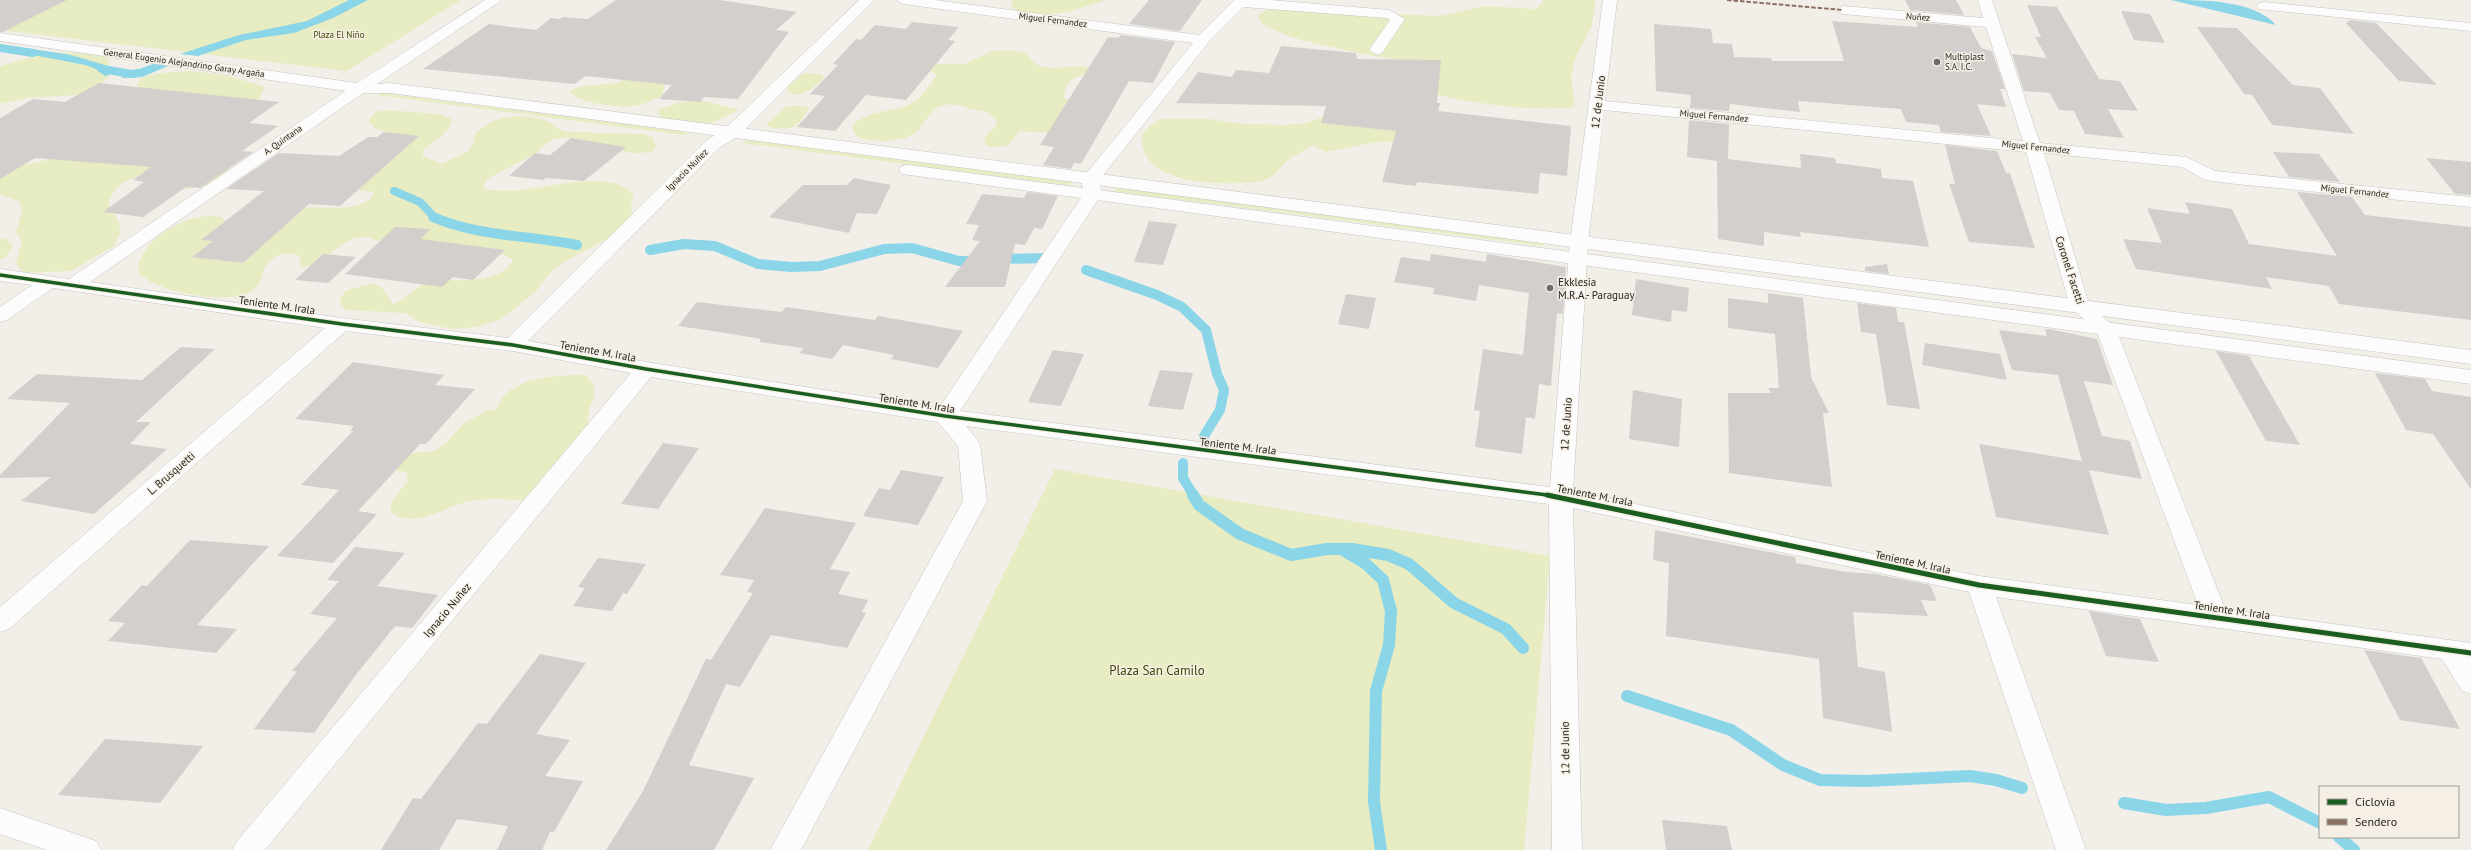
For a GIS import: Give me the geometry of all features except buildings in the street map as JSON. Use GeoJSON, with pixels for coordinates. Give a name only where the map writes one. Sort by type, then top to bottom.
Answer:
{"type":"FeatureCollection","features":[{"type":"Feature","properties":{"kind":"street","name":"A. Quintana"},"geometry":{"type":"LineString","coordinates":[[73,285],[495,0]]}},
{"type":"Feature","properties":{"kind":"street","name":"Ignacio Nuñez"},"geometry":{"type":"LineString","coordinates":[[513,345],[713,144],[732,132],[867,0]]}},
{"type":"Feature","properties":{"kind":"street","name":"Miguel Fernandez"},"geometry":{"type":"LineString","coordinates":[[903,0],[970,4],[1203,40]]}},
{"type":"Feature","properties":{"kind":"street","name":"12 de Junio"},"geometry":{"type":"LineString","coordinates":[[1567,850],[1561,497],[1578,250],[1598,105],[1610,0]]}},
{"type":"Feature","properties":{"kind":"street","name":"Coronel Facetti"},"geometry":{"type":"LineString","coordinates":[[1985,0],[2033,146],[2080,306],[2106,329],[2215,616]]}},
{"type":"Feature","properties":{"kind":"street"},"geometry":{"type":"LineString","coordinates":[[785,850],[975,501],[969,444],[945,416],[1092,187],[1203,40],[1242,1],[1389,14],[1398,19],[1377,50]]}},
{"type":"Feature","properties":{"kind":"street"},"geometry":{"type":"LineString","coordinates":[[2264,6],[2471,27]]}},
{"type":"Feature","properties":{"kind":"street","name":"Nuñez"},"geometry":{"type":"LineString","coordinates":[[1843,10],[1994,24]]}},
{"type":"Feature","properties":{"kind":"street","name":"General Eugenio Alejandrino Garay Argaña"},"geometry":{"type":"LineString","coordinates":[[0,37],[364,88],[390,88],[732,132],[1092,187]]}},
{"type":"Feature","properties":{"kind":"street"},"geometry":{"type":"LineString","coordinates":[[364,88],[374,100],[713,144],[1092,187],[1578,250],[2080,306],[2471,356]]}},
{"type":"Feature","properties":{"kind":"street","name":"Miguel Fernandez"},"geometry":{"type":"LineString","coordinates":[[1598,105],[2186,162],[2211,176],[2471,202]]}},
{"type":"Feature","properties":{"kind":"street"},"geometry":{"type":"LineString","coordinates":[[1578,250],[2106,329],[2471,377]]}},
{"type":"Feature","properties":{"kind":"street","name":"Teniente M. Irala"},"geometry":{"type":"LineString","coordinates":[[0,275],[342,324],[513,345],[646,369],[945,416],[1561,497],[1979,585],[2215,616],[2460,652]]}},
{"type":"Feature","properties":{"kind":"street"},"geometry":{"type":"LineString","coordinates":[[0,316],[50,282]]}},
{"type":"Feature","properties":{"kind":"street","name":"L. Brusquetti"},"geometry":{"type":"LineString","coordinates":[[0,622],[342,324]]}},
{"type":"Feature","properties":{"kind":"street","name":"Ignacio Nuñez"},"geometry":{"type":"LineString","coordinates":[[247,850],[646,369]]}},
{"type":"Feature","properties":{"kind":"street"},"geometry":{"type":"LineString","coordinates":[[1979,585],[2071,850]]}},
{"type":"Feature","properties":{"kind":"street"},"geometry":{"type":"LineString","coordinates":[[2460,652],[2471,683]]}},
{"type":"Feature","properties":{"kind":"street"},"geometry":{"type":"LineString","coordinates":[[0,822],[86,850]]}},
{"type":"Feature","properties":{"kind":"green space","name":"Plaza El Niño"},"geometry":{"type":"Polygon","coordinates":[[[0,0],[461,0],[347,71],[0,30],[0,0]]]}},
{"type":"Feature","properties":{"kind":"green space"},"geometry":{"type":"Polygon","coordinates":[[[1012,0],[1106,0],[1057,14],[1031,15],[1020,12],[1011,6],[1012,0]]]}},
{"type":"Feature","properties":{"kind":"green space"},"geometry":{"type":"Polygon","coordinates":[[[1543,0],[1596,0],[1591,28],[1575,59],[1571,77],[1575,107],[1522,108],[1469,101],[1433,94],[1441,60],[1400,60],[1317,44],[1270,28],[1261,23],[1258,15],[1269,9],[1440,16],[1484,6],[1536,9],[1543,2],[1543,0]]]}},
{"type":"Feature","properties":{"kind":"green space"},"geometry":{"type":"Polygon","coordinates":[[[1014,50],[1022,52],[1043,67],[1090,68],[1083,75],[1069,83],[1064,97],[1069,101],[1051,133],[1019,131],[1010,144],[999,147],[987,147],[984,137],[995,127],[997,121],[991,114],[951,104],[936,108],[920,128],[907,137],[890,141],[880,141],[856,136],[852,126],[859,120],[866,116],[897,109],[920,98],[937,75],[926,68],[928,64],[965,64],[992,51],[1014,50]]]}},
{"type":"Feature","properties":{"kind":"green space"},"geometry":{"type":"Polygon","coordinates":[[[49,52],[97,54],[108,58],[108,66],[115,68],[100,86],[76,95],[26,98],[0,104],[0,66],[49,52]]]}},
{"type":"Feature","properties":{"kind":"green space"},"geometry":{"type":"Polygon","coordinates":[[[191,71],[226,75],[265,87],[254,108],[233,162],[226,173],[207,185],[181,190],[151,173],[130,179],[115,190],[108,204],[119,222],[120,233],[114,246],[71,271],[24,273],[16,264],[22,241],[16,232],[22,211],[19,201],[0,195],[0,165],[31,164],[82,151],[147,91],[137,85],[142,77],[168,72],[191,71]]]}},
{"type":"Feature","properties":{"kind":"green space"},"geometry":{"type":"Polygon","coordinates":[[[804,73],[823,75],[823,80],[801,94],[792,94],[787,91],[788,86],[804,73]]]}},
{"type":"Feature","properties":{"kind":"green space"},"geometry":{"type":"Polygon","coordinates":[[[630,76],[670,80],[665,85],[662,96],[632,106],[618,106],[588,102],[573,95],[570,91],[585,86],[616,83],[630,76]]]}},
{"type":"Feature","properties":{"kind":"green space"},"geometry":{"type":"Polygon","coordinates":[[[381,93],[687,133],[683,135],[377,95],[381,93]]]}},
{"type":"Feature","properties":{"kind":"green space"},"geometry":{"type":"Polygon","coordinates":[[[699,100],[739,110],[707,125],[670,122],[659,115],[658,110],[678,103],[699,100]]]}},
{"type":"Feature","properties":{"kind":"green space"},"geometry":{"type":"Polygon","coordinates":[[[1358,105],[1391,130],[1431,141],[1377,142],[1325,152],[1313,145],[1287,161],[1270,178],[1261,181],[1240,183],[1210,183],[1177,177],[1162,171],[1151,162],[1143,150],[1142,134],[1147,128],[1161,119],[1209,119],[1242,124],[1287,125],[1306,123],[1358,105]]]}},
{"type":"Feature","properties":{"kind":"green space"},"geometry":{"type":"Polygon","coordinates":[[[787,106],[809,106],[802,119],[793,126],[782,129],[767,126],[769,121],[787,106]]]}},
{"type":"Feature","properties":{"kind":"green space"},"geometry":{"type":"Polygon","coordinates":[[[386,110],[438,114],[452,119],[451,124],[445,133],[423,151],[423,156],[442,164],[468,151],[475,141],[473,136],[480,129],[497,120],[515,116],[524,116],[544,120],[561,130],[568,132],[644,134],[652,137],[656,146],[653,151],[632,153],[577,138],[552,140],[541,148],[532,162],[533,155],[487,179],[483,186],[487,190],[521,190],[564,183],[598,181],[613,183],[626,188],[634,197],[631,203],[632,216],[617,234],[564,262],[548,275],[537,290],[502,319],[476,327],[451,329],[420,322],[405,313],[346,310],[341,304],[340,298],[347,290],[374,283],[381,287],[393,304],[402,300],[418,287],[427,283],[486,278],[506,269],[513,260],[492,248],[378,241],[359,237],[343,244],[311,266],[301,267],[299,256],[294,254],[285,254],[275,257],[271,259],[265,267],[260,282],[255,289],[244,294],[230,297],[195,295],[177,291],[160,286],[138,272],[141,260],[147,248],[169,229],[182,222],[210,216],[222,217],[225,221],[222,232],[207,258],[219,260],[232,258],[259,245],[305,208],[340,208],[358,205],[365,202],[372,197],[373,192],[346,188],[393,134],[376,129],[368,121],[376,112],[386,110]]]}},
{"type":"Feature","properties":{"kind":"green space"},"geometry":{"type":"Polygon","coordinates":[[[747,140],[1072,183],[1069,185],[743,143],[747,140]]]}},
{"type":"Feature","properties":{"kind":"green space"},"geometry":{"type":"Polygon","coordinates":[[[1117,188],[1542,243],[1544,246],[1113,191],[1117,188]]]}},
{"type":"Feature","properties":{"kind":"green space"},"geometry":{"type":"Polygon","coordinates":[[[0,238],[6,239],[13,246],[4,259],[0,259],[0,238]]]}},
{"type":"Feature","properties":{"kind":"green space"},"geometry":{"type":"Polygon","coordinates":[[[585,375],[590,380],[595,390],[588,415],[590,440],[526,500],[477,500],[466,502],[421,518],[410,519],[400,517],[390,511],[392,501],[408,481],[406,472],[393,470],[405,454],[435,451],[446,443],[463,424],[489,409],[495,411],[505,395],[515,387],[534,380],[555,376],[585,375]]]}},
{"type":"Feature","properties":{"kind":"green space","name":"Plaza San Camilo"},"geometry":{"type":"Polygon","coordinates":[[[1055,469],[1550,556],[1524,850],[868,850],[1055,469]]]}},
{"type":"Feature","properties":{"kind":"water"},"geometry":{"type":"Polygon","coordinates":[[[349,0],[368,0],[333,18],[294,33],[246,40],[198,56],[180,54],[239,35],[307,21],[349,0]]]}},
{"type":"Feature","properties":{"kind":"water"},"geometry":{"type":"Polygon","coordinates":[[[2171,0],[2212,1],[2242,6],[2266,17],[2276,25],[2171,0]]]}},
{"type":"Feature","properties":{"kind":"water"},"geometry":{"type":"Polygon","coordinates":[[[26,48],[71,55],[115,68],[118,72],[105,76],[94,68],[85,65],[18,52],[26,48]]]}},
{"type":"Feature","properties":{"kind":"water"},"geometry":{"type":"Polygon","coordinates":[[[153,64],[168,66],[142,77],[121,78],[128,73],[153,64]]]}},
{"type":"Feature","properties":{"kind":"waterway"},"geometry":{"type":"LineString","coordinates":[[0,48],[33,53]]}},
{"type":"Feature","properties":{"kind":"waterway"},"geometry":{"type":"LineString","coordinates":[[102,69],[131,74],[140,73]]}},
{"type":"Feature","properties":{"kind":"waterway"},"geometry":{"type":"LineString","coordinates":[[394,191],[420,202],[435,218]]}},
{"type":"Feature","properties":{"kind":"waterway"},"geometry":{"type":"LineString","coordinates":[[435,218],[450,224],[486,232],[577,245]]}},
{"type":"Feature","properties":{"kind":"waterway"},"geometry":{"type":"LineString","coordinates":[[650,250],[684,244],[715,246],[758,264],[791,267],[820,266],[884,249],[912,248],[959,261],[978,261]]}},
{"type":"Feature","properties":{"kind":"waterway"},"geometry":{"type":"LineString","coordinates":[[1000,259],[1047,258]]}},
{"type":"Feature","properties":{"kind":"waterway"},"geometry":{"type":"LineString","coordinates":[[1086,270],[1157,295],[1182,307],[1206,330],[1217,374],[1224,390],[1220,410],[1204,436]]}},
{"type":"Feature","properties":{"kind":"waterway"},"geometry":{"type":"LineString","coordinates":[[1183,463],[1183,478],[1194,496]]}},
{"type":"Feature","properties":{"kind":"waterway"},"geometry":{"type":"LineString","coordinates":[[1193,495],[1199,505],[1240,534],[1291,555],[1327,549],[1352,549],[1388,555],[1409,564],[1454,603],[1506,629],[1523,648]]}},
{"type":"Feature","properties":{"kind":"waterway"},"geometry":{"type":"LineString","coordinates":[[1343,550],[1365,563],[1383,580],[1391,611],[1389,645],[1376,691],[1374,802],[1381,850]]}},
{"type":"Feature","properties":{"kind":"waterway"},"geometry":{"type":"LineString","coordinates":[[1627,696],[1731,730],[1783,765],[1820,780],[1866,781],[1970,776],[1996,780],[2022,788]]}},
{"type":"Feature","properties":{"kind":"waterway"},"geometry":{"type":"LineString","coordinates":[[2124,803],[2166,810],[2206,808],[2269,797],[2319,822]]}},
{"type":"Feature","properties":{"kind":"waterway"},"geometry":{"type":"LineString","coordinates":[[2340,838],[2354,850]]}},
{"type":"Feature","properties":{"kind":"marked path"},"geometry":{"type":"LineString","coordinates":[[1727,0],[1843,10]]}},
{"type":"Feature","properties":{"kind":"cycle path"},"geometry":{"type":"LineString","coordinates":[[0,275],[342,324],[513,345],[646,369],[945,416],[1561,497],[1979,585],[2471,653]]}},
{"type":"Feature","properties":{"kind":"place","name":"Multiplast S.A. I.C."},"geometry":{"type":"Point","coordinates":[1937,62]}},
{"type":"Feature","properties":{"kind":"place","name":"Ekklesia M.R.A.- Paraguay"},"geometry":{"type":"Point","coordinates":[1550,288]}}]}
